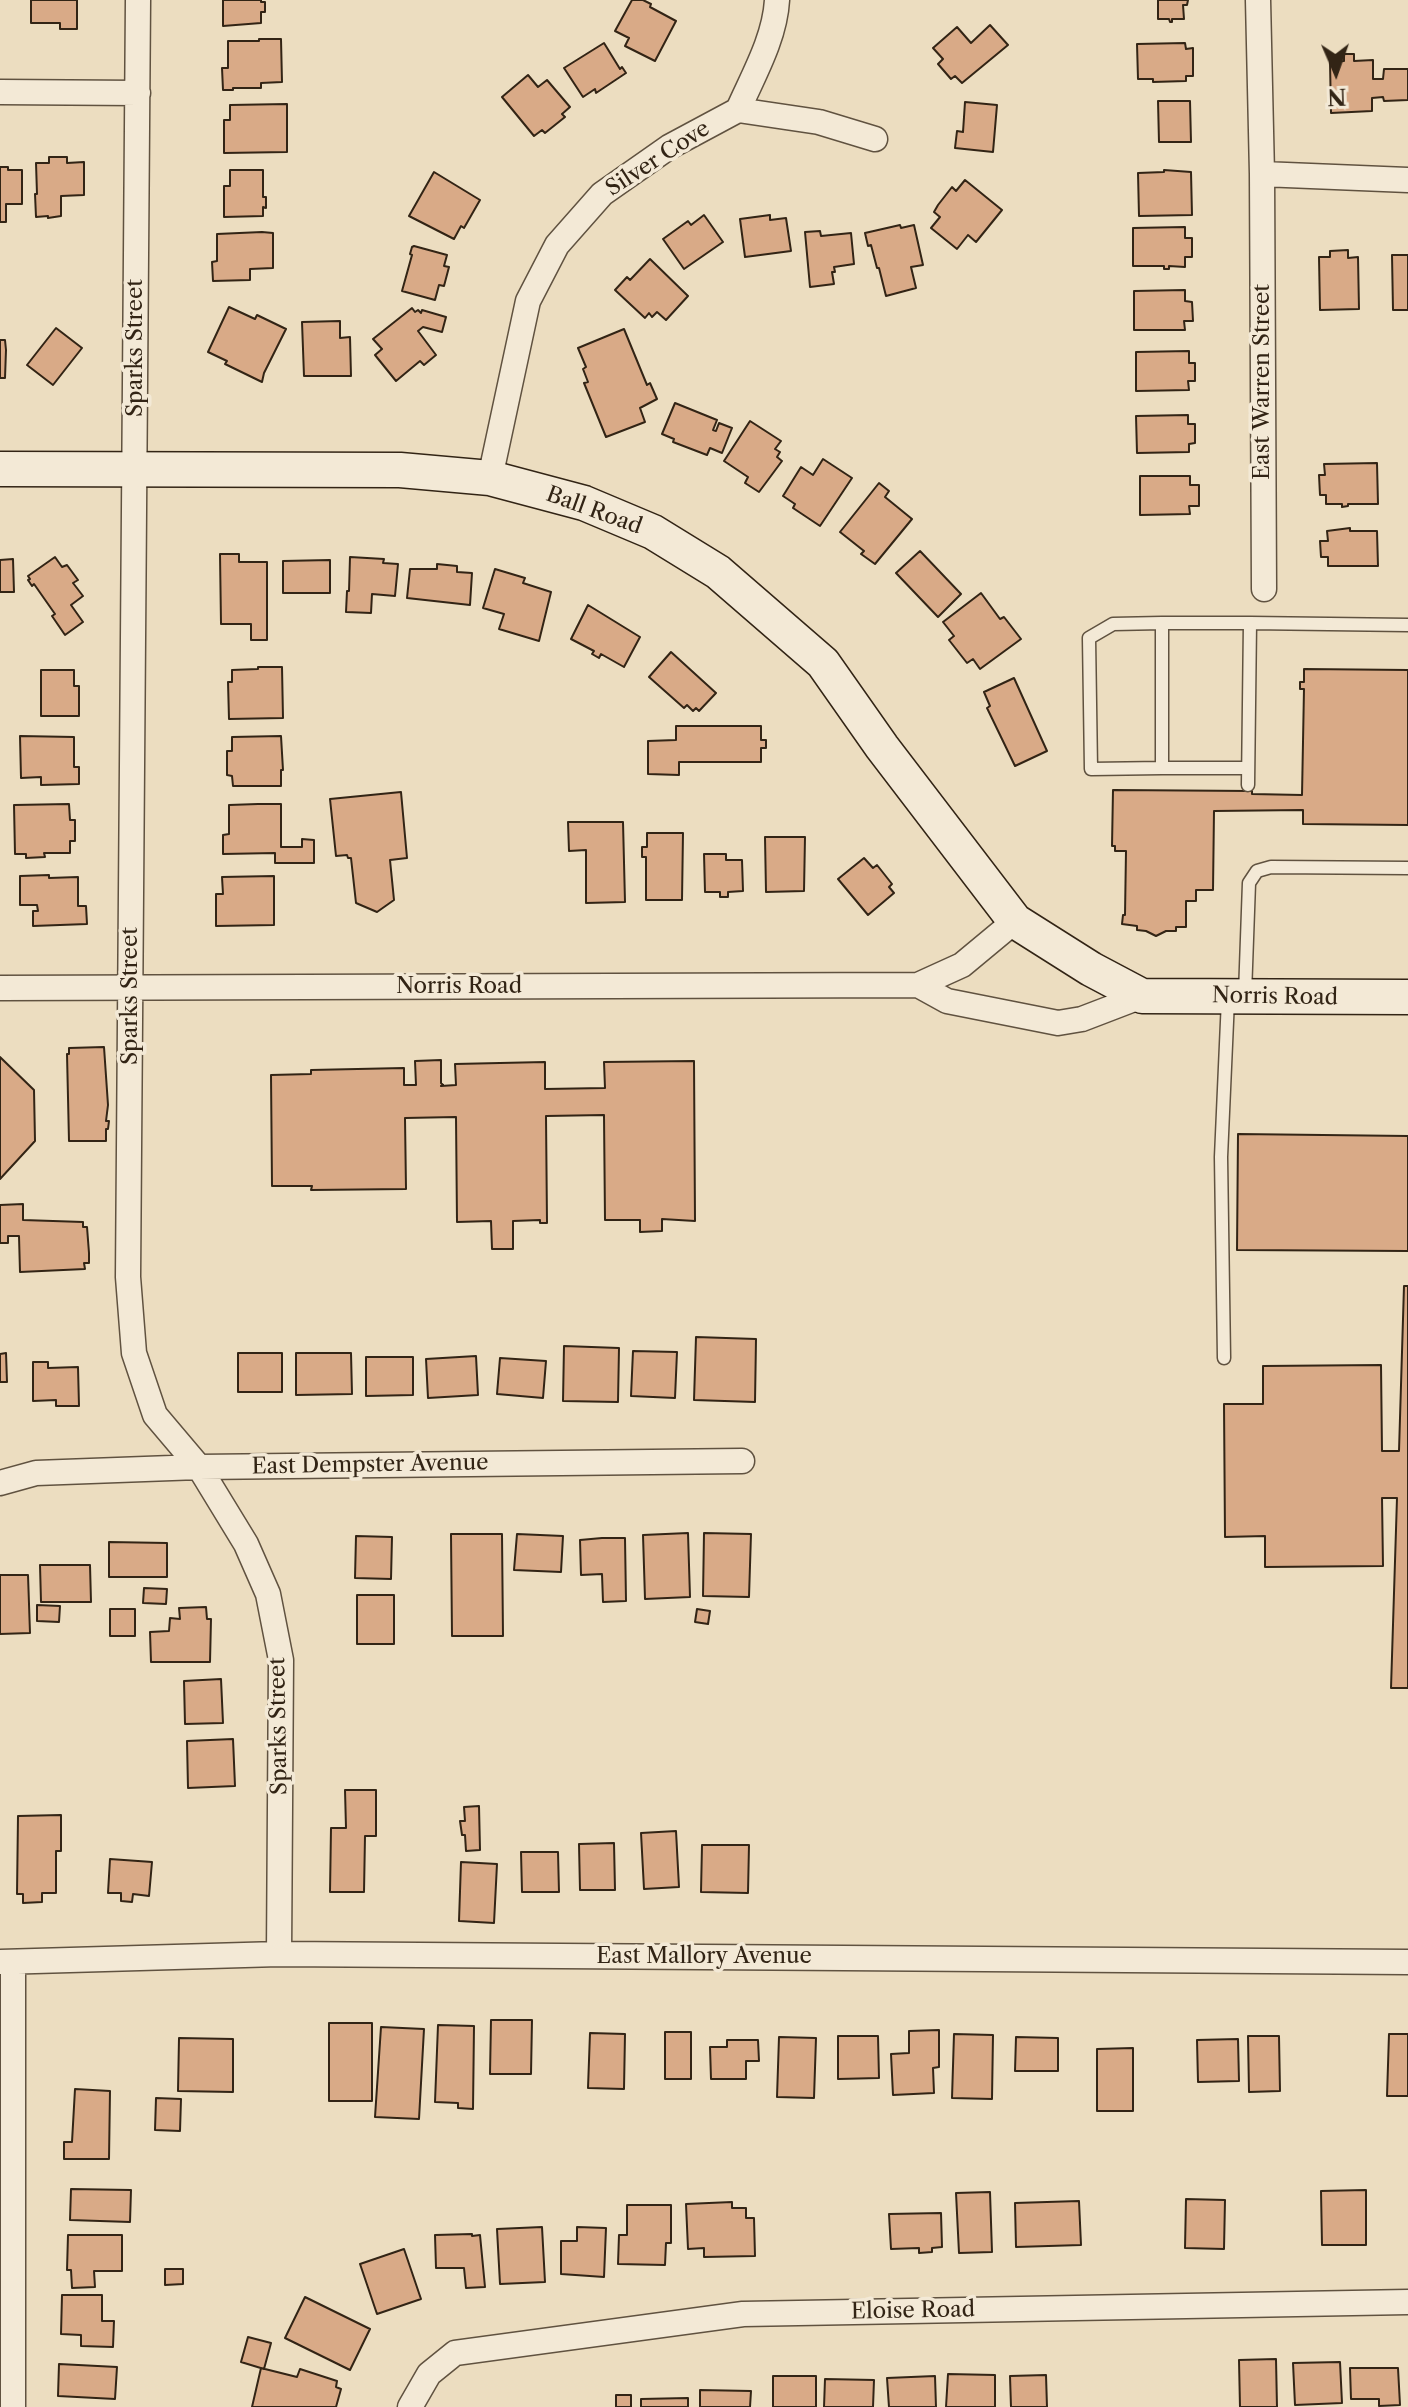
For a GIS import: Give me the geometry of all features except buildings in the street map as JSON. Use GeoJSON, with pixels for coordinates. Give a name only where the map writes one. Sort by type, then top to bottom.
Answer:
{"type":"FeatureCollection","features":[{"type":"Feature","properties":{"kind":"main road","name":"Ball Road"},"geometry":{"type":"LineString","coordinates":[[0,469],[400,470],[490,478],[584,503],[653,532],[718,572],[823,663],[882,747],[1015,921]]}},
{"type":"Feature","properties":{"kind":"main road","name":"Norris Road"},"geometry":{"type":"LineString","coordinates":[[1015,921],[1091,969],[1142,996],[1408,997]]}},
{"type":"Feature","properties":{"kind":"street","name":"Sparks Street"},"geometry":{"type":"LineString","coordinates":[[138,0],[128,1277],[134,1353],[155,1415],[199,1467],[246,1544],[268,1594],[281,1660],[279,1954]]}},
{"type":"Feature","properties":{"kind":"street"},"geometry":{"type":"LineString","coordinates":[[777,0],[763,55],[738,110],[819,122],[875,139]]}},
{"type":"Feature","properties":{"kind":"street","name":"East Warren Street"},"geometry":{"type":"LineString","coordinates":[[1258,0],[1264,589]]}},
{"type":"Feature","properties":{"kind":"street"},"geometry":{"type":"LineString","coordinates":[[0,92],[138,93]]}},
{"type":"Feature","properties":{"kind":"street","name":"Silver Cove"},"geometry":{"type":"LineString","coordinates":[[490,478],[528,301],[557,245],[602,194],[669,147],[738,110]]}},
{"type":"Feature","properties":{"kind":"street"},"geometry":{"type":"LineString","coordinates":[[1262,174],[1408,180]]}},
{"type":"Feature","properties":{"kind":"street","name":"Norris Road"},"geometry":{"type":"LineString","coordinates":[[0,988],[918,985],[962,965],[1015,921]]}},
{"type":"Feature","properties":{"kind":"street","name":"Norris Road"},"geometry":{"type":"LineString","coordinates":[[918,985],[947,1001],[1058,1023],[1082,1019],[1142,996]]}},
{"type":"Feature","properties":{"kind":"street","name":"East Dempster Avenue"},"geometry":{"type":"LineString","coordinates":[[0,1483],[36,1473],[199,1467],[742,1461]]}},
{"type":"Feature","properties":{"kind":"street","name":"East Mallory Avenue"},"geometry":{"type":"LineString","coordinates":[[6,1962],[279,1954],[1408,1962]]}},
{"type":"Feature","properties":{"kind":"street"},"geometry":{"type":"LineString","coordinates":[[6,1962],[13,2407]]}},
{"type":"Feature","properties":{"kind":"street","name":"Eloise Road"},"geometry":{"type":"LineString","coordinates":[[410,2407],[429,2374],[455,2353],[743,2314],[1408,2302]]}},
{"type":"Feature","properties":{"kind":"lane"},"geometry":{"type":"LineString","coordinates":[[1162,623],[1162,768]]}},
{"type":"Feature","properties":{"kind":"lane"},"geometry":{"type":"LineString","coordinates":[[1248,785],[1250,623]]}},
{"type":"Feature","properties":{"kind":"lane"},"geometry":{"type":"LineString","coordinates":[[1248,768],[1091,769],[1089,638],[1113,624],[1408,625]]}},
{"type":"Feature","properties":{"kind":"lane"},"geometry":{"type":"LineString","coordinates":[[1224,1358],[1221,1157],[1249,883],[1257,871],[1271,867],[1408,868]]}}]}
